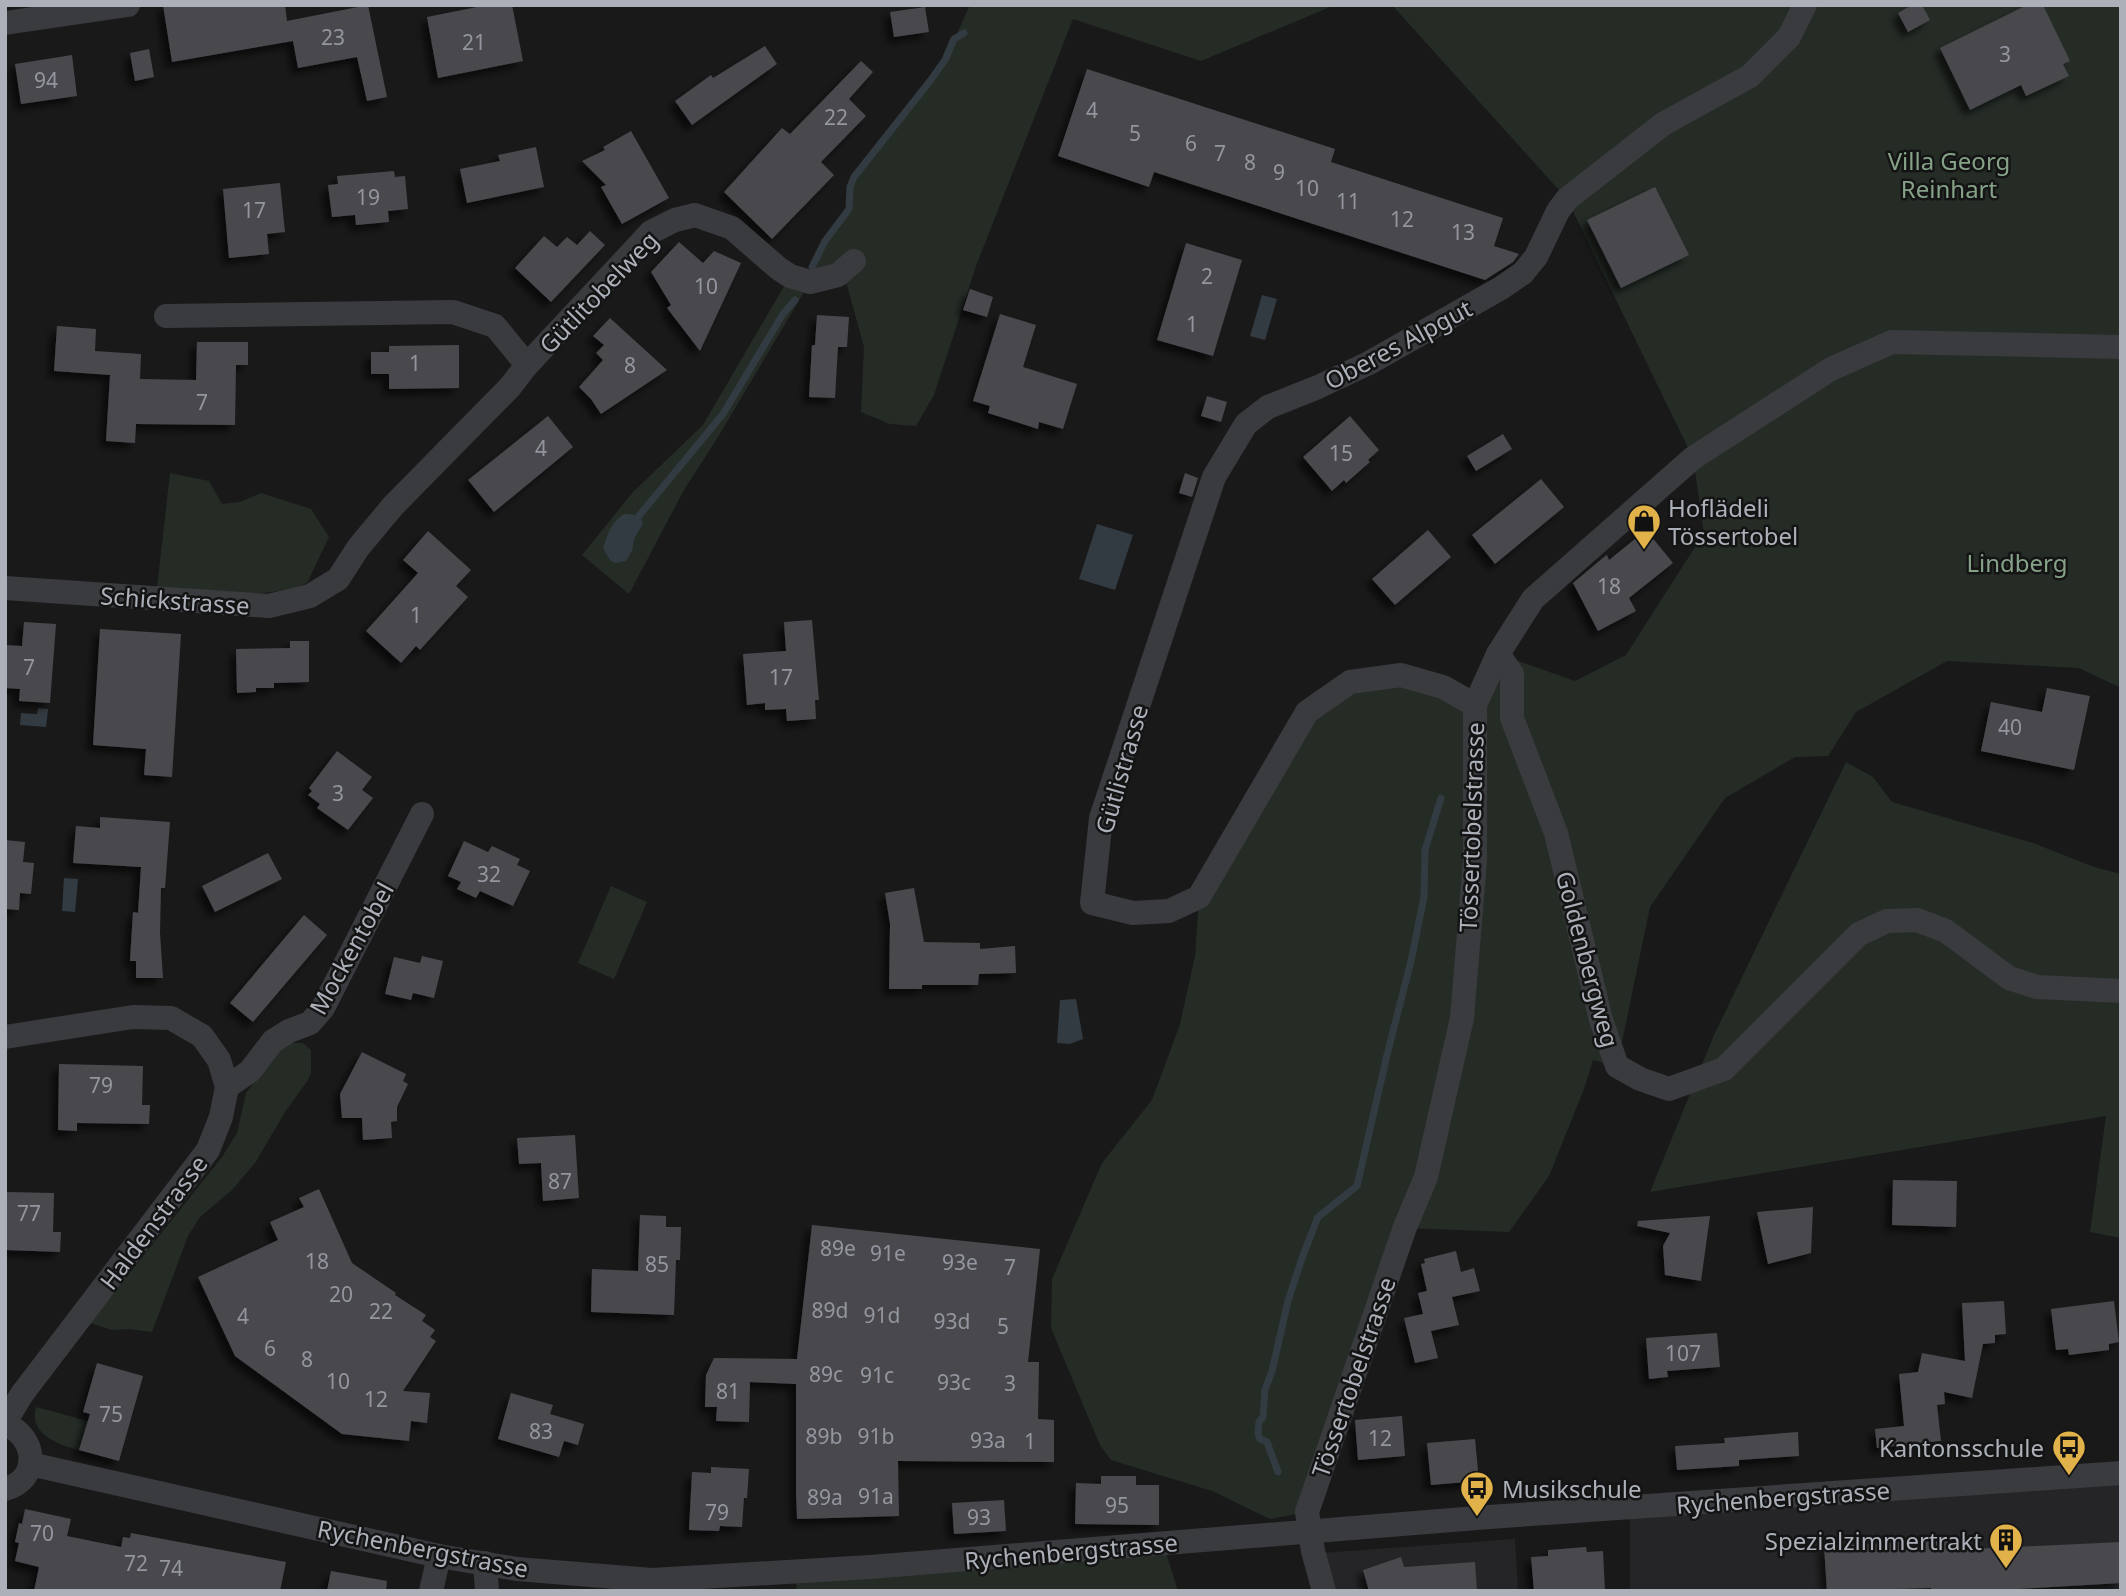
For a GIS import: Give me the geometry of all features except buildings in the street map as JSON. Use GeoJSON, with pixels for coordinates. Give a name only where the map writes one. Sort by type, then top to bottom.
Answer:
{"type":"FeatureCollection","features":[{"type":"Feature","properties":{"kind":"street"},"geometry":{"type":"LineString","coordinates":[[5,23],[128,5]]}},
{"type":"Feature","properties":{"kind":"street","name":"Oberes Alpgut"},"geometry":{"type":"LineString","coordinates":[[1268,407],[1369,363],[1523,273],[1536,257],[1558,211],[1567,199],[1663,124],[1751,76],[1789,37],[1805,5]]}},
{"type":"Feature","properties":{"kind":"street","name":"Gütlitobelweg"},"geometry":{"type":"LineString","coordinates":[[338,579],[358,548],[392,507],[510,387],[527,365],[651,232],[675,220],[695,215],[732,228],[778,268],[810,282],[838,275],[853,261]]}},
{"type":"Feature","properties":{"kind":"street","name":"Gütlitobelweg"},"geometry":{"type":"LineString","coordinates":[[166,316],[453,312],[495,326],[527,365]]}},
{"type":"Feature","properties":{"kind":"street","name":"Tössertobelstrasse"},"geometry":{"type":"LineString","coordinates":[[1324,1591],[1307,1512],[1405,1227],[1426,1177],[1462,1018],[1475,860],[1475,705],[1497,654],[1533,599],[1693,458],[1832,369],[1892,342],[2121,347]]}},
{"type":"Feature","properties":{"kind":"street","name":"Gütlistrasse"},"geometry":{"type":"LineString","coordinates":[[1268,407],[1247,424],[1214,477],[1101,818],[1092,903],[1133,913],[1169,911],[1199,897],[1307,712],[1350,682],[1401,675],[1443,687],[1475,705]]}},
{"type":"Feature","properties":{"kind":"street","name":"Schickstrasse"},"geometry":{"type":"LineString","coordinates":[[5,588],[269,606],[310,596],[338,579]]}},
{"type":"Feature","properties":{"kind":"street","name":"Goldenbergweg"},"geometry":{"type":"LineString","coordinates":[[1497,654],[1512,674],[1512,718],[1556,833],[1609,1043],[1617,1066],[1640,1079],[1669,1089],[1724,1069],[1859,934],[1887,921],[1917,920],[1946,931],[2009,978],[2037,987],[2121,991]]}},
{"type":"Feature","properties":{"kind":"street","name":"Mockentobel"},"geometry":{"type":"LineString","coordinates":[[227,1087],[250,1071],[273,1041],[310,1023],[323,1008],[422,814]]}},
{"type":"Feature","properties":{"kind":"street"},"geometry":{"type":"LineString","coordinates":[[5,1037],[122,1018],[171,1018],[202,1036],[219,1060],[227,1087]]}},
{"type":"Feature","properties":{"kind":"street","name":"Haldenstrasse"},"geometry":{"type":"LineString","coordinates":[[30,1464],[31,1454],[23,1434],[5,1423],[26,1388],[208,1150],[221,1117],[227,1087]]}},
{"type":"Feature","properties":{"kind":"street"},"geometry":{"type":"LineString","coordinates":[[5,1489],[19,1482],[30,1464]]}},
{"type":"Feature","properties":{"kind":"street","name":"Rychenbergstrasse"},"geometry":{"type":"LineString","coordinates":[[30,1464],[439,1556],[517,1569],[652,1580],[796,1581],[1309,1531],[2121,1473]]}},
{"type":"Feature","properties":{"kind":"street"},"geometry":{"type":"LineString","coordinates":[[431,1591],[439,1556]]}},
{"type":"Feature","properties":{"kind":"street"},"geometry":{"type":"LineString","coordinates":[[485,1563],[488,1591]]}},
{"type":"Feature","properties":{"kind":"shaded area"},"geometry":{"type":"Polygon","coordinates":[[[1262,295],[1277,299],[1265,340],[1250,336],[1262,295]]]}},
{"type":"Feature","properties":{"kind":"shaded area"},"geometry":{"type":"Polygon","coordinates":[[[624,514],[635,516],[643,523],[626,561],[615,563],[603,548],[608,533],[624,514]]]}},
{"type":"Feature","properties":{"kind":"shaded area"},"geometry":{"type":"Polygon","coordinates":[[[1097,524],[1133,535],[1115,590],[1079,579],[1097,524]]]}},
{"type":"Feature","properties":{"kind":"shaded area"},"geometry":{"type":"Polygon","coordinates":[[[38,708],[48,709],[46,727],[20,725],[21,713],[37,714],[38,708]]]}},
{"type":"Feature","properties":{"kind":"shaded area"},"geometry":{"type":"Polygon","coordinates":[[[64,878],[78,879],[75,912],[62,911],[64,878]]]}},
{"type":"Feature","properties":{"kind":"shaded area"},"geometry":{"type":"Polygon","coordinates":[[[1076,999],[1083,1039],[1070,1044],[1057,1043],[1060,1000],[1076,999]]]}},
{"type":"Feature","properties":{"kind":"shaded area"},"geometry":{"type":"Polygon","coordinates":[[[2121,1473],[2121,1591],[1630,1591],[1630,1507],[2121,1473]]]}},
{"type":"Feature","properties":{"kind":"shaded area"},"geometry":{"type":"Polygon","coordinates":[[[1515,1539],[1518,1591],[1330,1591],[1321,1553],[1515,1539]]]}},
{"type":"Feature","properties":{"kind":"green space"},"geometry":{"type":"Polygon","coordinates":[[[970,5],[1335,5],[1201,61],[1073,19],[976,266],[934,395],[916,426],[890,424],[861,412],[864,347],[847,285],[838,275],[812,267],[825,241],[849,209],[850,187],[854,177],[945,60],[970,5]]]}},
{"type":"Feature","properties":{"kind":"green space"},"geometry":{"type":"Polygon","coordinates":[[[1392,5],[2121,5],[2121,688],[2079,668],[1947,661],[1856,712],[1828,756],[1795,757],[1725,798],[1650,907],[1617,1066],[1593,1060],[1549,1176],[1509,1232],[1405,1228],[1307,1512],[1270,1519],[1212,1491],[1111,1460],[1100,1445],[1051,1328],[1052,1279],[1102,1163],[1152,1100],[1180,1024],[1195,956],[1199,897],[1307,712],[1401,675],[1474,705],[1498,654],[1575,681],[1626,655],[1704,533],[1693,458],[1567,199],[1392,5]]]}},
{"type":"Feature","properties":{"kind":"green space"},"geometry":{"type":"Polygon","coordinates":[[[790,276],[810,282],[684,490],[629,594],[582,555],[633,492],[703,425],[790,276]]]}},
{"type":"Feature","properties":{"kind":"green space"},"geometry":{"type":"Polygon","coordinates":[[[170,473],[209,481],[222,504],[240,502],[261,493],[311,509],[329,537],[307,583],[289,589],[252,594],[157,588],[170,473]]]}},
{"type":"Feature","properties":{"kind":"green space"},"geometry":{"type":"Polygon","coordinates":[[[1846,762],[1873,777],[1892,802],[2033,843],[2094,867],[2121,874],[2121,1238],[2090,1232],[2106,1116],[1650,1192],[1714,1035],[1846,762]]]}},
{"type":"Feature","properties":{"kind":"green space"},"geometry":{"type":"Polygon","coordinates":[[[611,886],[647,902],[614,979],[578,963],[611,886]]]}},
{"type":"Feature","properties":{"kind":"green space"},"geometry":{"type":"Polygon","coordinates":[[[289,1043],[303,1043],[311,1050],[311,1073],[308,1080],[285,1112],[255,1163],[232,1190],[200,1217],[188,1236],[152,1332],[112,1330],[90,1323],[222,1157],[237,1133],[246,1093],[279,1050],[289,1043]]]}},
{"type":"Feature","properties":{"kind":"green space"},"geometry":{"type":"Polygon","coordinates":[[[36,1407],[88,1421],[79,1450],[54,1441],[41,1431],[35,1416],[36,1407]]]}},
{"type":"Feature","properties":{"kind":"green space"},"geometry":{"type":"Polygon","coordinates":[[[1163,1543],[1178,1591],[797,1591],[795,1572],[1163,1543]]]}},
{"type":"Feature","properties":{"kind":"waterway"},"geometry":{"type":"LineString","coordinates":[[812,267],[825,241],[849,209],[850,187],[854,177],[930,81],[945,60],[954,39],[964,33]]}},
{"type":"Feature","properties":{"kind":"waterway"},"geometry":{"type":"LineString","coordinates":[[638,517],[723,414],[783,314],[795,300]]}},
{"type":"Feature","properties":{"kind":"waterway"},"geometry":{"type":"LineString","coordinates":[[1278,1472],[1267,1442],[1260,1439],[1258,1434],[1259,1422],[1263,1417],[1265,1390],[1288,1301],[1318,1217],[1357,1186],[1411,961],[1424,897],[1425,850],[1441,798]]}},
{"type":"Feature","properties":{"kind":"place","name":"Hoflädeli Tössertobel"},"geometry":{"type":"Point","coordinates":[1644,551]}},
{"type":"Feature","properties":{"kind":"place","name":"Kantonsschule"},"geometry":{"type":"Point","coordinates":[2069,1477]}},
{"type":"Feature","properties":{"kind":"place","name":"Musikschule"},"geometry":{"type":"Point","coordinates":[1477,1518]}},
{"type":"Feature","properties":{"kind":"place","name":"Spezialzimmertrakt"},"geometry":{"type":"Point","coordinates":[2006,1570]}},
{"type":"Feature","properties":{"kind":"park label","name":"Villa Georg Reinhart"},"geometry":{"type":"Point","coordinates":[1949,174]}},
{"type":"Feature","properties":{"kind":"park label","name":"Lindberg"},"geometry":{"type":"Point","coordinates":[2017,562]}}]}
